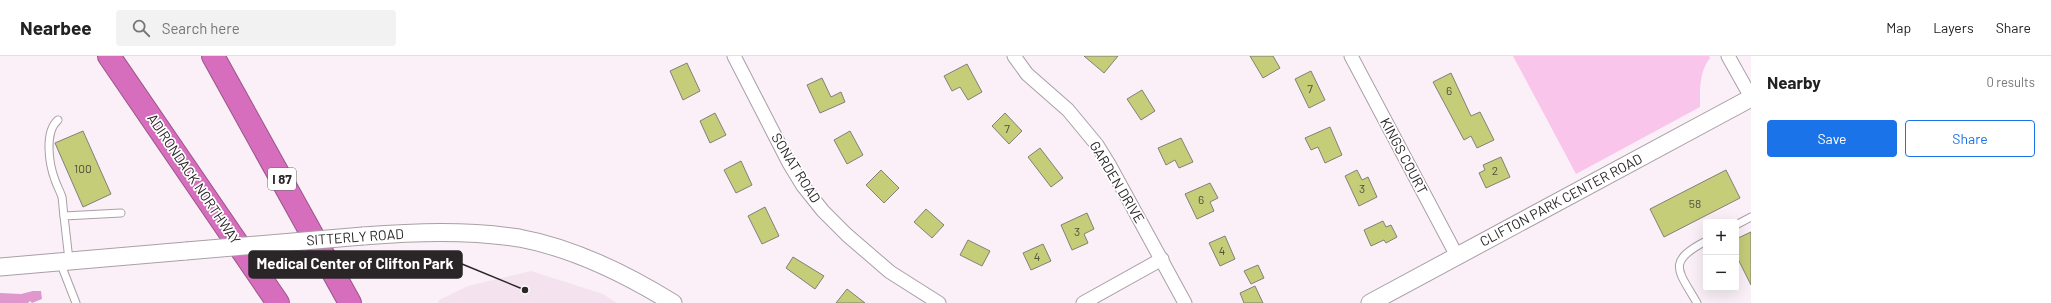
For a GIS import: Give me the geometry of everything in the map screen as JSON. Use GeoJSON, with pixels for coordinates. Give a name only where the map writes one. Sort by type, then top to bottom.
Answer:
{"type":"FeatureCollection","features":[{"type":"Feature","properties":{"kind":"highway","name":"ADIRONDACK NORTHWAY"},"geometry":{"type":"LineString","coordinates":[[109,56],[278,303]]}},
{"type":"Feature","properties":{"kind":"highway","name":"I 87"},"geometry":{"type":"LineString","coordinates":[[213,56],[350,303]]}},
{"type":"Feature","properties":{"kind":"street","name":"SONAT ROAD"},"geometry":{"type":"LineString","coordinates":[[734,56],[789,163],[803,186],[823,211],[890,272],[939,303]]}},
{"type":"Feature","properties":{"kind":"street","name":"GARDEN DRIVE"},"geometry":{"type":"LineString","coordinates":[[1014,56],[1028,74],[1068,110],[1097,145],[1185,303]]}},
{"type":"Feature","properties":{"kind":"street","name":"KINGS COURT"},"geometry":{"type":"LineString","coordinates":[[1351,56],[1457,256]]}},
{"type":"Feature","properties":{"kind":"street"},"geometry":{"type":"LineString","coordinates":[[1728,56],[1751,98]]}},
{"type":"Feature","properties":{"kind":"street","name":"CLIFTON PARK CENTER ROAD"},"geometry":{"type":"LineString","coordinates":[[1370,303],[1751,98]]}},
{"type":"Feature","properties":{"kind":"street","name":"SITTERLY ROAD"},"geometry":{"type":"LineString","coordinates":[[0,267],[364,236],[451,232],[519,238],[572,253],[601,264],[640,283],[673,303]]}},
{"type":"Feature","properties":{"kind":"street"},"geometry":{"type":"LineString","coordinates":[[1083,303],[1162,260]]}},
{"type":"Feature","properties":{"kind":"lane"},"geometry":{"type":"LineString","coordinates":[[58,120],[53,124],[50,132],[52,170],[62,198],[65,261],[76,303]]}},
{"type":"Feature","properties":{"kind":"lane"},"geometry":{"type":"LineString","coordinates":[[64,216],[121,213]]}},
{"type":"Feature","properties":{"kind":"lane"},"geometry":{"type":"LineString","coordinates":[[1739,223],[1751,217]]}},
{"type":"Feature","properties":{"kind":"lane"},"geometry":{"type":"LineString","coordinates":[[1697,303],[1680,274],[1678,266],[1680,259],[1688,251],[1703,243]]}},
{"type":"Feature","properties":{"kind":"shaded area"},"geometry":{"type":"Polygon","coordinates":[[[1513,56],[1709,56],[1710,58],[1706,63],[1702,75],[1700,87],[1700,107],[1576,174],[1513,56]]]}},
{"type":"Feature","properties":{"kind":"shaded area"},"geometry":{"type":"Polygon","coordinates":[[[531,271],[603,294],[617,303],[438,303],[439,300],[468,286],[531,271]]]}},
{"type":"Feature","properties":{"kind":"shaded area"},"geometry":{"type":"Polygon","coordinates":[[[41,291],[42,299],[32,303],[30,301],[28,303],[0,303],[0,293],[21,294],[41,291]]]}},
{"type":"Feature","properties":{"kind":"building"},"geometry":{"type":"Polygon","coordinates":[[[1084,56],[1118,56],[1104,73],[1084,56]]]}},
{"type":"Feature","properties":{"kind":"building"},"geometry":{"type":"Polygon","coordinates":[[[1250,56],[1273,56],[1280,68],[1263,78],[1250,56]]]}},
{"type":"Feature","properties":{"kind":"building"},"geometry":{"type":"Polygon","coordinates":[[[687,63],[700,91],[683,100],[670,71],[687,63]]]}},
{"type":"Feature","properties":{"kind":"building"},"geometry":{"type":"Polygon","coordinates":[[[967,64],[982,92],[968,100],[960,87],[952,91],[944,76],[967,64]]]}},
{"type":"Feature","properties":{"kind":"building"},"geometry":{"type":"Polygon","coordinates":[[[1311,71],[1325,100],[1309,108],[1295,79],[1311,71]]]}},
{"type":"Feature","properties":{"kind":"building"},"geometry":{"type":"Polygon","coordinates":[[[1451,73],[1471,116],[1480,112],[1494,140],[1477,148],[1471,136],[1464,140],[1433,82],[1451,73]]]}},
{"type":"Feature","properties":{"kind":"building"},"geometry":{"type":"Polygon","coordinates":[[[822,78],[831,97],[841,92],[845,102],[820,113],[807,85],[822,78]]]}},
{"type":"Feature","properties":{"kind":"building"},"geometry":{"type":"Polygon","coordinates":[[[1142,90],[1155,111],[1141,120],[1127,99],[1142,90]]]}},
{"type":"Feature","properties":{"kind":"building"},"geometry":{"type":"Polygon","coordinates":[[[715,113],[726,135],[710,143],[700,121],[715,113]]]}},
{"type":"Feature","properties":{"kind":"building"},"geometry":{"type":"Polygon","coordinates":[[[1005,113],[1022,131],[1009,144],[992,126],[1005,113]]]}},
{"type":"Feature","properties":{"kind":"building"},"geometry":{"type":"Polygon","coordinates":[[[1330,127],[1342,155],[1325,163],[1318,147],[1311,150],[1305,138],[1330,127]]]}},
{"type":"Feature","properties":{"kind":"building"},"geometry":{"type":"Polygon","coordinates":[[[83,131],[111,194],[83,207],[55,143],[83,131]]]}},
{"type":"Feature","properties":{"kind":"building"},"geometry":{"type":"Polygon","coordinates":[[[850,131],[863,155],[847,164],[834,140],[850,131]]]}},
{"type":"Feature","properties":{"kind":"building"},"geometry":{"type":"Polygon","coordinates":[[[1181,138],[1193,162],[1179,168],[1175,160],[1166,165],[1158,148],[1181,138]]]}},
{"type":"Feature","properties":{"kind":"building"},"geometry":{"type":"Polygon","coordinates":[[[1040,148],[1063,178],[1051,187],[1028,157],[1040,148]]]}},
{"type":"Feature","properties":{"kind":"building"},"geometry":{"type":"Polygon","coordinates":[[[1501,157],[1510,177],[1486,188],[1479,173],[1485,170],[1483,165],[1501,157]]]}},
{"type":"Feature","properties":{"kind":"building"},"geometry":{"type":"Polygon","coordinates":[[[741,161],[752,185],[736,193],[724,170],[741,161]]]}},
{"type":"Feature","properties":{"kind":"building"},"geometry":{"type":"Polygon","coordinates":[[[881,170],[899,188],[884,203],[866,185],[881,170]]]}},
{"type":"Feature","properties":{"kind":"building"},"geometry":{"type":"Polygon","coordinates":[[[1357,170],[1362,180],[1368,177],[1377,197],[1359,206],[1345,176],[1357,170]]]}},
{"type":"Feature","properties":{"kind":"building"},"geometry":{"type":"Polygon","coordinates":[[[1726,170],[1740,198],[1664,237],[1650,209],[1726,170]]]}},
{"type":"Feature","properties":{"kind":"building"},"geometry":{"type":"Polygon","coordinates":[[[1210,183],[1218,198],[1210,202],[1214,211],[1197,219],[1185,194],[1210,183]]]}},
{"type":"Feature","properties":{"kind":"building"},"geometry":{"type":"Polygon","coordinates":[[[765,207],[779,236],[762,244],[748,216],[765,207]]]}},
{"type":"Feature","properties":{"kind":"building"},"geometry":{"type":"Polygon","coordinates":[[[926,209],[944,225],[932,238],[914,222],[926,209]]]}},
{"type":"Feature","properties":{"kind":"building"},"geometry":{"type":"Polygon","coordinates":[[[1087,213],[1094,229],[1084,234],[1088,243],[1072,250],[1061,225],[1087,213]]]}},
{"type":"Feature","properties":{"kind":"building"},"geometry":{"type":"Polygon","coordinates":[[[1383,221],[1386,227],[1391,225],[1397,237],[1386,243],[1384,240],[1371,246],[1364,230],[1383,221]]]}},
{"type":"Feature","properties":{"kind":"building"},"geometry":{"type":"Polygon","coordinates":[[[1751,232],[1751,285],[1739,261],[1739,238],[1751,232]]]}},
{"type":"Feature","properties":{"kind":"building"},"geometry":{"type":"Polygon","coordinates":[[[1225,236],[1235,259],[1220,266],[1209,243],[1225,236]]]}},
{"type":"Feature","properties":{"kind":"building"},"geometry":{"type":"Polygon","coordinates":[[[968,240],[990,251],[982,266],[960,255],[968,240]]]}},
{"type":"Feature","properties":{"kind":"building"},"geometry":{"type":"Polygon","coordinates":[[[1043,244],[1051,261],[1031,270],[1023,253],[1043,244]]]}},
{"type":"Feature","properties":{"kind":"building"},"geometry":{"type":"Polygon","coordinates":[[[793,257],[824,276],[815,289],[786,268],[793,257]]]}},
{"type":"Feature","properties":{"kind":"building"},"geometry":{"type":"Polygon","coordinates":[[[1258,265],[1264,278],[1251,284],[1244,271],[1258,265]]]}},
{"type":"Feature","properties":{"kind":"building"},"geometry":{"type":"Polygon","coordinates":[[[1255,286],[1263,303],[1244,303],[1240,293],[1255,286]]]}},
{"type":"Feature","properties":{"kind":"building"},"geometry":{"type":"Polygon","coordinates":[[[847,289],[865,303],[836,303],[847,289]]]}},
{"type":"Feature","properties":{"kind":"place","name":"Medical Center of Clifton Park"},"geometry":{"type":"Point","coordinates":[525,290]}}]}
